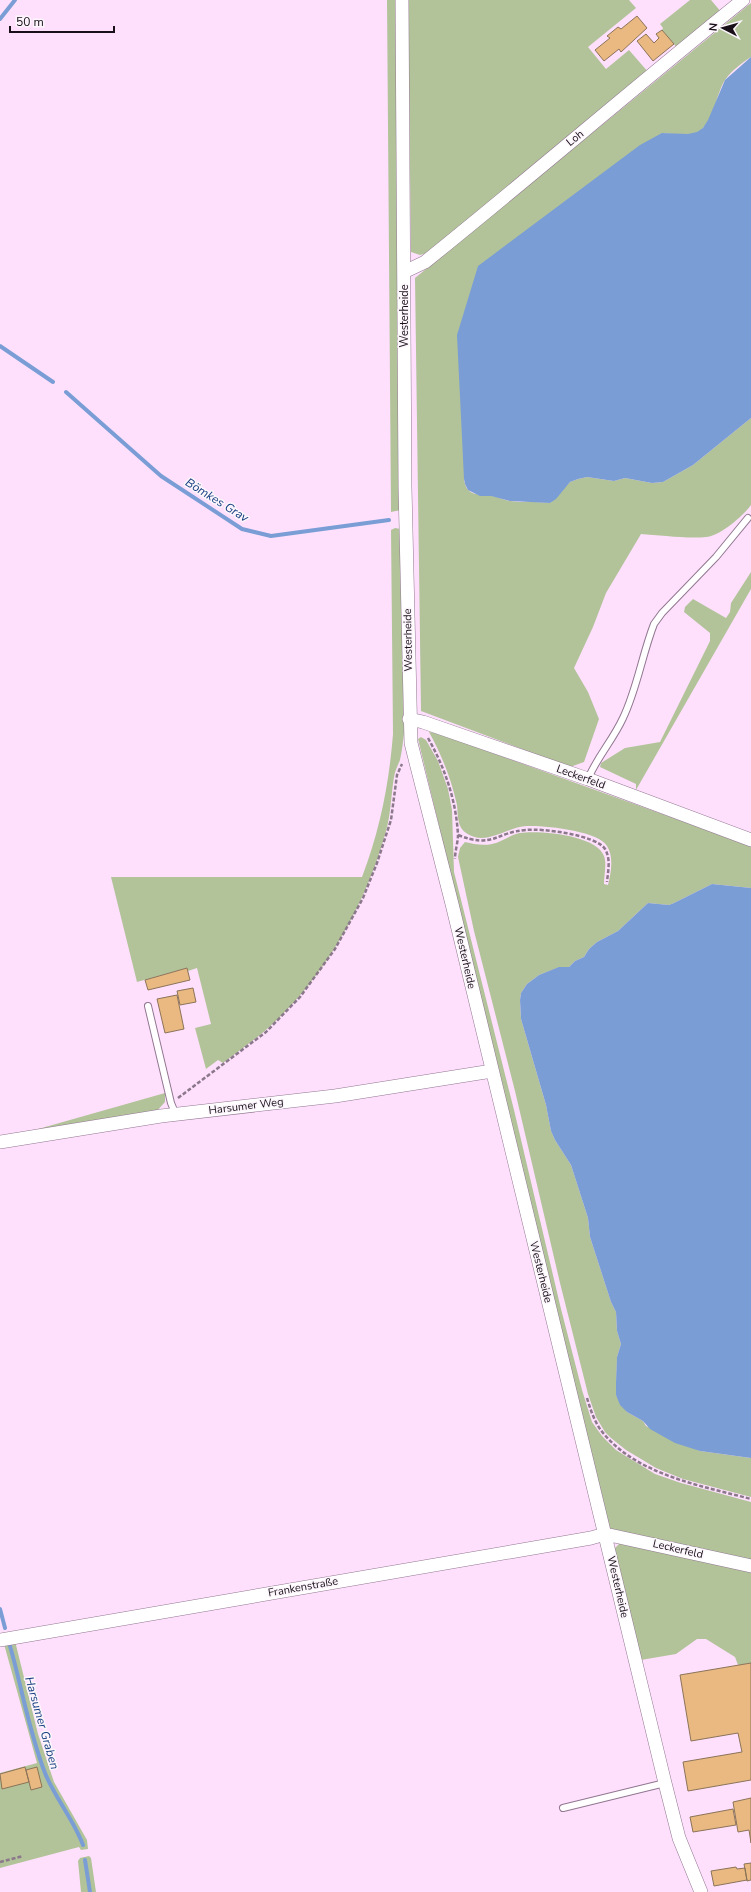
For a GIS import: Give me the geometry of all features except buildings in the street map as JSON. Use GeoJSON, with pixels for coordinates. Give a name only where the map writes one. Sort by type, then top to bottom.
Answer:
{"type":"FeatureCollection","features":[{"type":"Feature","properties":{"kind":"street","name":"Westerheide"},"geometry":{"type":"LineString","coordinates":[[402,0],[409,719],[411,743],[665,1783],[679,1838],[701,1892]]}},
{"type":"Feature","properties":{"kind":"street","name":"Loh"},"geometry":{"type":"LineString","coordinates":[[404,272],[425,262],[582,133],[648,76],[744,0]]}},
{"type":"Feature","properties":{"kind":"street","name":"Leckerfeld"},"geometry":{"type":"LineString","coordinates":[[409,719],[423,722],[588,779],[751,840]]}},
{"type":"Feature","properties":{"kind":"street","name":"Harsumer Weg"},"geometry":{"type":"LineString","coordinates":[[0,1142],[174,1109],[335,1096],[492,1071]]}},
{"type":"Feature","properties":{"kind":"street","name":"Leckerfeld"},"geometry":{"type":"LineString","coordinates":[[605,1534],[751,1566]]}},
{"type":"Feature","properties":{"kind":"street","name":"Frankenstraße"},"geometry":{"type":"LineString","coordinates":[[0,1640],[591,1538],[605,1534]]}},
{"type":"Feature","properties":{"kind":"lane"},"geometry":{"type":"LineString","coordinates":[[588,779],[594,765],[611,741],[624,717],[654,624],[662,613],[716,557],[748,518]]}},
{"type":"Feature","properties":{"kind":"lane"},"geometry":{"type":"LineString","coordinates":[[148,1006],[174,1109]]}},
{"type":"Feature","properties":{"kind":"lane"},"geometry":{"type":"LineString","coordinates":[[563,1808],[665,1783]]}},
{"type":"Feature","properties":{"kind":"path"},"geometry":{"type":"LineString","coordinates":[[423,722],[428,737],[447,774],[451,789],[458,835],[455,859],[456,866]]}},
{"type":"Feature","properties":{"kind":"path"},"geometry":{"type":"LineString","coordinates":[[174,1109],[266,1032],[300,997],[335,949],[363,898],[377,863],[389,826],[398,775],[403,762]]}},
{"type":"Feature","properties":{"kind":"path"},"geometry":{"type":"LineString","coordinates":[[458,835],[480,841],[492,840],[516,831],[527,829],[587,837],[597,842],[604,848],[609,863],[607,882]]}},
{"type":"Feature","properties":{"kind":"path"},"geometry":{"type":"LineString","coordinates":[[585,1390],[594,1418],[603,1434],[618,1448],[656,1471],[683,1481],[751,1499]]}},
{"type":"Feature","properties":{"kind":"path"},"geometry":{"type":"LineString","coordinates":[[0,1862],[23,1856]]}},
{"type":"Feature","properties":{"kind":"green space"},"geometry":{"type":"Polygon","coordinates":[[[387,0],[397,0],[401,510],[391,512],[387,0]]]}},
{"type":"Feature","properties":{"kind":"green space"},"geometry":{"type":"Polygon","coordinates":[[[408,0],[629,0],[636,8],[588,47],[606,69],[629,50],[649,73],[430,252],[420,255],[411,252],[408,0]]]}},
{"type":"Feature","properties":{"kind":"green space"},"geometry":{"type":"Polygon","coordinates":[[[690,0],[711,0],[722,13],[678,49],[662,30],[663,28],[660,24],[690,0]]]}},
{"type":"Feature","properties":{"kind":"green space"},"geometry":{"type":"Polygon","coordinates":[[[751,3],[751,57],[733,70],[727,77],[710,117],[702,130],[696,133],[688,134],[662,133],[464,479],[467,489],[474,494],[494,496],[510,501],[550,503],[570,482],[587,477],[614,481],[625,478],[652,483],[663,482],[693,465],[751,418],[751,505],[731,525],[712,536],[691,538],[641,534],[606,593],[593,627],[574,668],[588,692],[599,719],[584,762],[570,767],[421,711],[415,278],[751,3]]]}},
{"type":"Feature","properties":{"kind":"green space"},"geometry":{"type":"Polygon","coordinates":[[[395,528],[401,529],[404,733],[400,760],[394,777],[388,824],[377,859],[355,913],[324,964],[307,987],[288,1009],[256,1038],[223,1063],[218,1060],[206,1069],[195,1028],[211,1024],[197,968],[188,971],[187,968],[137,982],[111,877],[362,877],[374,842],[383,807],[393,734],[391,530],[395,528]]]}},
{"type":"Feature","properties":{"kind":"green space"},"geometry":{"type":"Polygon","coordinates":[[[751,572],[751,589],[636,790],[636,784],[600,767],[601,763],[625,748],[660,742],[710,641],[710,633],[684,612],[685,607],[693,599],[726,618],[730,612],[731,603],[751,572]]]}},
{"type":"Feature","properties":{"kind":"green space"},"geometry":{"type":"Polygon","coordinates":[[[429,732],[437,733],[751,846],[751,888],[712,884],[669,905],[648,903],[618,931],[597,942],[589,949],[584,957],[575,961],[569,967],[560,967],[539,975],[527,984],[521,993],[520,1000],[521,1019],[546,1105],[551,1131],[571,1165],[588,1218],[590,1237],[611,1302],[616,1312],[617,1331],[621,1344],[617,1357],[616,1395],[627,1412],[643,1421],[646,1426],[700,1451],[751,1458],[751,1497],[683,1479],[656,1468],[626,1450],[611,1438],[605,1432],[596,1417],[588,1394],[560,1283],[515,1091],[474,931],[458,857],[460,848],[465,842],[488,845],[520,833],[553,833],[591,843],[599,849],[605,859],[604,884],[608,885],[611,865],[611,855],[609,850],[602,841],[594,836],[558,828],[527,826],[519,827],[496,835],[481,838],[474,837],[466,833],[459,824],[455,795],[449,776],[429,732]]]}},
{"type":"Feature","properties":{"kind":"green space"},"geometry":{"type":"Polygon","coordinates":[[[421,737],[426,740],[438,761],[448,789],[452,810],[454,872],[514,1110],[561,1309],[592,1422],[602,1436],[616,1450],[655,1474],[681,1483],[751,1502],[751,1562],[609,1529],[418,739],[421,737]]]}},
{"type":"Feature","properties":{"kind":"green space"},"geometry":{"type":"Polygon","coordinates":[[[165,1093],[165,1102],[157,1111],[76,1123],[10,1137],[165,1093]]]}},
{"type":"Feature","properties":{"kind":"green space"},"geometry":{"type":"Polygon","coordinates":[[[620,1543],[751,1572],[751,1663],[738,1665],[735,1657],[706,1639],[697,1639],[676,1654],[641,1660],[614,1549],[620,1543]]]}},
{"type":"Feature","properties":{"kind":"green space"},"geometry":{"type":"Polygon","coordinates":[[[15,1641],[38,1734],[54,1782],[87,1840],[88,1849],[81,1850],[79,1847],[0,1868],[0,1773],[37,1763],[4,1644],[15,1641]]]}},
{"type":"Feature","properties":{"kind":"green space"},"geometry":{"type":"Polygon","coordinates":[[[89,1856],[91,1858],[96,1892],[81,1892],[78,1861],[80,1858],[89,1856]]]}},
{"type":"Feature","properties":{"kind":"water"},"geometry":{"type":"Polygon","coordinates":[[[751,57],[751,418],[693,465],[663,482],[652,483],[625,478],[614,481],[587,477],[570,482],[556,499],[550,503],[510,501],[491,496],[480,496],[468,490],[464,479],[457,335],[478,266],[640,145],[662,133],[688,134],[697,132],[703,128],[708,120],[725,80],[751,57]]]}},
{"type":"Feature","properties":{"kind":"water"},"geometry":{"type":"Polygon","coordinates":[[[712,884],[751,888],[751,1458],[700,1451],[675,1443],[650,1429],[643,1421],[627,1412],[620,1405],[616,1395],[616,1382],[617,1357],[621,1344],[617,1331],[616,1312],[611,1302],[590,1237],[588,1218],[571,1165],[551,1131],[546,1105],[521,1019],[521,993],[527,984],[539,975],[559,967],[569,967],[575,961],[584,957],[589,949],[597,942],[618,931],[648,903],[669,905],[712,884]]]}},
{"type":"Feature","properties":{"kind":"waterway","name":"Harsumer Graben"},"geometry":{"type":"LineString","coordinates":[[0,19],[15,0]]}},
{"type":"Feature","properties":{"kind":"waterway","name":"Bömkes Grav"},"geometry":{"type":"LineString","coordinates":[[0,346],[53,382]]}},
{"type":"Feature","properties":{"kind":"waterway","name":"Bömkes Grav"},"geometry":{"type":"LineString","coordinates":[[66,392],[161,476],[242,529],[271,536],[389,520]]}},
{"type":"Feature","properties":{"kind":"waterway","name":"Harsumer Graben"},"geometry":{"type":"LineString","coordinates":[[0,1609],[5,1628]]}},
{"type":"Feature","properties":{"kind":"waterway","name":"Harsumer Graben"},"geometry":{"type":"LineString","coordinates":[[10,1646],[39,1757],[49,1782],[75,1827],[83,1845]]}},
{"type":"Feature","properties":{"kind":"waterway","name":"Harsumer Graben"},"geometry":{"type":"LineString","coordinates":[[85,1860],[90,1892]]}}]}
